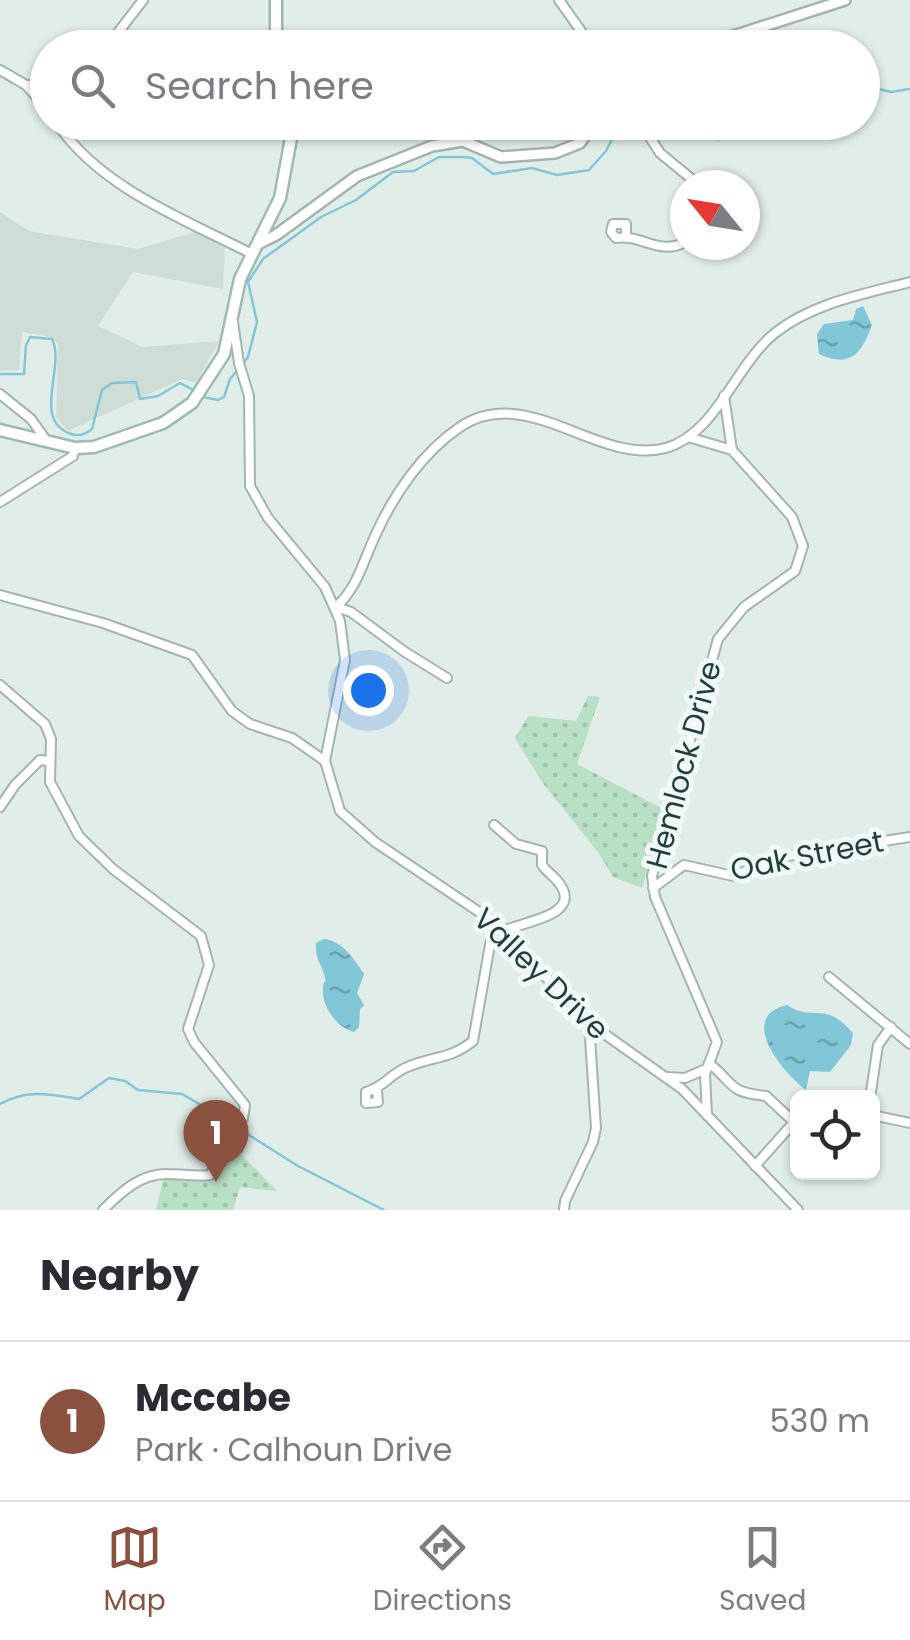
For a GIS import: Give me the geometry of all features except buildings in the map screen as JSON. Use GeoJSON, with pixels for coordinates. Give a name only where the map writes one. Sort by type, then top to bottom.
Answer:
{"type":"FeatureCollection","features":[{"type":"Feature","properties":{"kind":"main road"},"geometry":{"type":"LineString","coordinates":[[276,0],[276,30]]}},
{"type":"Feature","properties":{"kind":"main road"},"geometry":{"type":"LineString","coordinates":[[0,430],[75,448],[111,443],[175,417],[199,395],[224,354],[238,288],[280,198],[291,140]]}},
{"type":"Feature","properties":{"kind":"street"},"geometry":{"type":"LineString","coordinates":[[120,30],[144,0]]}},
{"type":"Feature","properties":{"kind":"street"},"geometry":{"type":"LineString","coordinates":[[559,0],[580,30]]}},
{"type":"Feature","properties":{"kind":"street"},"geometry":{"type":"LineString","coordinates":[[752,30],[844,0]]}},
{"type":"Feature","properties":{"kind":"street"},"geometry":{"type":"LineString","coordinates":[[0,70],[30,90]]}},
{"type":"Feature","properties":{"kind":"street"},"geometry":{"type":"LineString","coordinates":[[26,85],[30,85]]}},
{"type":"Feature","properties":{"kind":"street"},"geometry":{"type":"LineString","coordinates":[[72,140],[89,160],[141,196],[255,249],[357,176],[432,146],[464,141],[501,157],[555,153],[582,140]]}},
{"type":"Feature","properties":{"kind":"street"},"geometry":{"type":"LineString","coordinates":[[652,140],[660,153],[681,170]]}},
{"type":"Feature","properties":{"kind":"street"},"geometry":{"type":"LineString","coordinates":[[626,236],[670,248]]}},
{"type":"Feature","properties":{"kind":"street"},"geometry":{"type":"LineString","coordinates":[[336,607],[357,582],[375,536],[398,494],[436,448],[472,420],[503,414],[524,416],[637,449],[662,449],[688,437],[702,425],[747,361],[790,323],[821,308],[910,282]]}},
{"type":"Feature","properties":{"kind":"street","name":"Valley Drive"},"geometry":{"type":"LineString","coordinates":[[233,322],[248,396],[250,486],[260,506],[325,587],[336,607],[344,660],[325,761],[340,811],[353,825],[494,922],[589,1023],[664,1076],[798,1210]]}},
{"type":"Feature","properties":{"kind":"street"},"geometry":{"type":"LineString","coordinates":[[224,354],[241,367]]}},
{"type":"Feature","properties":{"kind":"street"},"geometry":{"type":"LineString","coordinates":[[0,394],[31,418],[46,440]]}},
{"type":"Feature","properties":{"kind":"street"},"geometry":{"type":"LineString","coordinates":[[688,437],[732,450],[724,394]]}},
{"type":"Feature","properties":{"kind":"street"},"geometry":{"type":"LineString","coordinates":[[0,502],[74,456],[75,448]]}},
{"type":"Feature","properties":{"kind":"street","name":"Hemlock Drive"},"geometry":{"type":"LineString","coordinates":[[707,1115],[708,1066],[715,1050],[715,1036],[653,888],[654,864],[718,639],[744,606],[790,577],[802,556],[802,535],[792,517],[732,450]]}},
{"type":"Feature","properties":{"kind":"street"},"geometry":{"type":"LineString","coordinates":[[0,595],[103,624],[192,655],[232,711],[250,724],[292,738],[325,761]]}},
{"type":"Feature","properties":{"kind":"street","name":"Valley Drive"},"geometry":{"type":"LineString","coordinates":[[336,607],[352,612],[447,678]]}},
{"type":"Feature","properties":{"kind":"street"},"geometry":{"type":"LineString","coordinates":[[0,685],[41,717],[51,739],[50,782],[85,843],[200,936],[209,966],[188,1029],[245,1105],[244,1118],[210,1175],[146,1176],[103,1210]]}},
{"type":"Feature","properties":{"kind":"street"},"geometry":{"type":"LineString","coordinates":[[0,807],[30,767],[40,760],[49,761]]}},
{"type":"Feature","properties":{"kind":"street"},"geometry":{"type":"LineString","coordinates":[[494,825],[516,844],[542,851],[542,866],[559,883],[564,896],[561,907],[549,917],[504,931]]}},
{"type":"Feature","properties":{"kind":"street","name":"Oak Street"},"geometry":{"type":"LineString","coordinates":[[653,888],[684,865],[733,876],[782,857],[910,837]]}},
{"type":"Feature","properties":{"kind":"street"},"geometry":{"type":"LineString","coordinates":[[377,1091],[392,1075],[409,1066],[450,1056],[472,1041],[494,922]]}},
{"type":"Feature","properties":{"kind":"street"},"geometry":{"type":"LineString","coordinates":[[829,976],[910,1044]]}},
{"type":"Feature","properties":{"kind":"street"},"geometry":{"type":"LineString","coordinates":[[564,1210],[564,1201],[594,1142],[596,1128],[589,1023]]}},
{"type":"Feature","properties":{"kind":"street"},"geometry":{"type":"LineString","coordinates":[[871,1090],[878,1045],[891,1027]]}},
{"type":"Feature","properties":{"kind":"street"},"geometry":{"type":"LineString","coordinates":[[664,1076],[685,1078],[708,1066],[733,1089],[747,1096],[766,1096],[790,1116]]}},
{"type":"Feature","properties":{"kind":"street"},"geometry":{"type":"LineString","coordinates":[[880,1117],[910,1123]]}},
{"type":"Feature","properties":{"kind":"street"},"geometry":{"type":"LineString","coordinates":[[755,1166],[790,1128]]}},
{"type":"Feature","properties":{"kind":"shaded area"},"geometry":{"type":"Polygon","coordinates":[[[0,212],[29,231],[138,249],[195,232],[225,248],[223,289],[133,272],[98,326],[143,347],[219,341],[196,383],[182,379],[68,431],[56,417],[58,344],[51,337],[22,332],[19,370],[0,371],[0,212]]]}},
{"type":"Feature","properties":{"kind":"green space"},"geometry":{"type":"Polygon","coordinates":[[[588,696],[600,697],[577,764],[665,810],[642,888],[613,877],[542,782],[515,738],[528,716],[576,721],[588,696]]]}},
{"type":"Feature","properties":{"kind":"green space"},"geometry":{"type":"Polygon","coordinates":[[[233,1146],[277,1191],[240,1187],[233,1210],[156,1210],[164,1176],[215,1175],[233,1146]]]}},
{"type":"Feature","properties":{"kind":"water"},"geometry":{"type":"Polygon","coordinates":[[[863,306],[872,325],[859,351],[839,360],[819,354],[817,334],[824,324],[853,320],[856,309],[863,306]]]}},
{"type":"Feature","properties":{"kind":"water"},"geometry":{"type":"Polygon","coordinates":[[[324,939],[342,947],[364,974],[357,993],[364,1005],[354,1032],[337,1022],[325,1004],[326,980],[316,948],[316,943],[324,939]]]}},
{"type":"Feature","properties":{"kind":"water"},"geometry":{"type":"Polygon","coordinates":[[[787,1005],[826,1014],[853,1033],[851,1045],[830,1072],[810,1071],[806,1090],[769,1046],[765,1021],[772,1011],[787,1005]]]}},
{"type":"Feature","properties":{"kind":"waterway"},"geometry":{"type":"LineString","coordinates":[[880,89],[909,89]]}},
{"type":"Feature","properties":{"kind":"waterway"},"geometry":{"type":"LineString","coordinates":[[242,365],[248,357],[257,322],[248,282],[263,259],[393,172],[414,171],[439,157],[472,158],[493,174],[532,168],[557,175],[589,170],[612,140]]}},
{"type":"Feature","properties":{"kind":"waterway"},"geometry":{"type":"LineString","coordinates":[[0,374],[24,374],[30,337],[52,339],[53,417],[59,427],[77,435],[92,429],[102,390],[112,383],[136,382],[140,399],[158,396],[180,383],[197,392]]}},
{"type":"Feature","properties":{"kind":"waterway"},"geometry":{"type":"LineString","coordinates":[[203,397],[224,397],[237,371]]}},
{"type":"Feature","properties":{"kind":"waterway"},"geometry":{"type":"LineString","coordinates":[[0,1104],[29,1095],[79,1099],[109,1078],[125,1081],[138,1090],[182,1094],[230,1122]]}},
{"type":"Feature","properties":{"kind":"waterway"},"geometry":{"type":"LineString","coordinates":[[241,1130],[298,1166],[384,1210]]}},
{"type":"Feature","properties":{"kind":"place","name":"Mccabe"},"geometry":{"type":"Point","coordinates":[216,1182]}}]}
